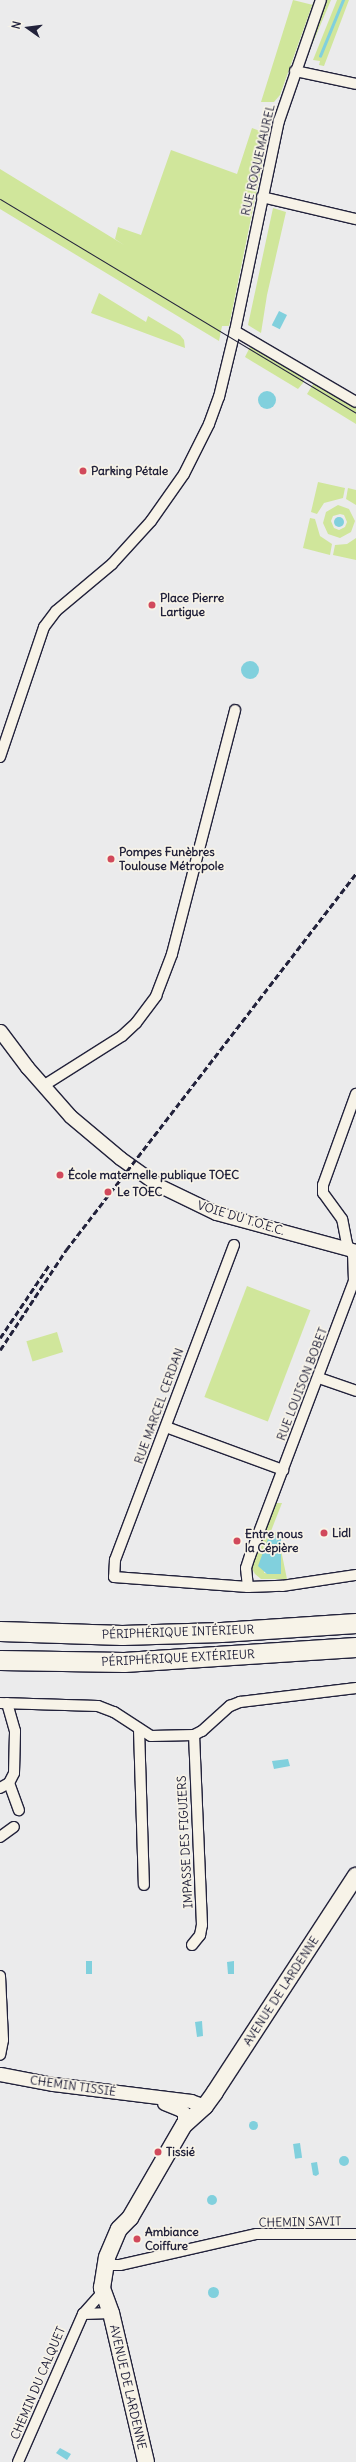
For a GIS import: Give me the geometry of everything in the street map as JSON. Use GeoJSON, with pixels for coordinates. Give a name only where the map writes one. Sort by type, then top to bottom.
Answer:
{"type":"FeatureCollection","features":[{"type":"Feature","properties":{"kind":"highway","name":"PÉRIPHÉRIQUE INTÉRIEUR"},"geometry":{"type":"LineString","coordinates":[[0,1631],[122,1634],[221,1632],[356,1623]]}},
{"type":"Feature","properties":{"kind":"highway","name":"PÉRIPHÉRIQUE EXTÉRIEUR"},"geometry":{"type":"LineString","coordinates":[[0,1660],[124,1662],[356,1647]]}},
{"type":"Feature","properties":{"kind":"main road","name":"AVENUE DE LARDENNE"},"geometry":{"type":"LineString","coordinates":[[146,2462],[111,2313],[102,2293],[102,2276],[153,2192],[192,2134],[205,2106],[356,1876]]}},
{"type":"Feature","properties":{"kind":"main road","name":"AVENUE DE LARDENNE"},"geometry":{"type":"LineString","coordinates":[[111,2313],[110,2261],[119,2229],[130,2218],[184,2125],[205,2106]]}},
{"type":"Feature","properties":{"kind":"street","name":"RUE ROQUEMAUREL"},"geometry":{"type":"LineString","coordinates":[[0,757],[44,627],[56,610],[126,550],[151,521],[184,474],[214,412],[235,331],[279,121],[295,71],[321,0]]}},
{"type":"Feature","properties":{"kind":"street"},"geometry":{"type":"LineString","coordinates":[[295,71],[356,84]]}},
{"type":"Feature","properties":{"kind":"street"},"geometry":{"type":"LineString","coordinates":[[262,197],[356,219]]}},
{"type":"Feature","properties":{"kind":"street"},"geometry":{"type":"LineString","coordinates":[[235,331],[356,402]]}},
{"type":"Feature","properties":{"kind":"street"},"geometry":{"type":"LineString","coordinates":[[43,1086],[122,1036],[136,1023],[156,996],[168,969],[235,710]]}},
{"type":"Feature","properties":{"kind":"street","name":"VOIE DU T.O.E.C."},"geometry":{"type":"LineString","coordinates":[[0,1031],[43,1086],[70,1116],[143,1176],[174,1194],[216,1213],[353,1250]]}},
{"type":"Feature","properties":{"kind":"street","name":"RUE LOUISON BOBET"},"geometry":{"type":"LineString","coordinates":[[248,1587],[246,1568],[250,1556],[354,1281],[353,1250],[342,1219],[322,1193],[323,1185],[356,1094]]}},
{"type":"Feature","properties":{"kind":"street","name":"RUE MARCEL CERDAN"},"geometry":{"type":"LineString","coordinates":[[234,1245],[115,1560],[114,1577],[248,1587]]}},
{"type":"Feature","properties":{"kind":"street"},"geometry":{"type":"LineString","coordinates":[[318,1378],[356,1391]]}},
{"type":"Feature","properties":{"kind":"street"},"geometry":{"type":"LineString","coordinates":[[166,1427],[282,1470]]}},
{"type":"Feature","properties":{"kind":"street"},"geometry":{"type":"LineString","coordinates":[[248,1587],[282,1586],[356,1575]]}},
{"type":"Feature","properties":{"kind":"street"},"geometry":{"type":"LineString","coordinates":[[19,1810],[4,1786],[14,1773],[15,1731],[4,1703],[107,1708],[139,1730],[151,1736],[194,1735],[202,1731],[230,1706],[240,1702],[356,1688]]}},
{"type":"Feature","properties":{"kind":"street"},"geometry":{"type":"LineString","coordinates":[[139,1730],[144,1885]]}},
{"type":"Feature","properties":{"kind":"street","name":"IMPASSE DES FIGUIERS"},"geometry":{"type":"LineString","coordinates":[[192,1945],[200,1935],[202,1925],[194,1735]]}},
{"type":"Feature","properties":{"kind":"street"},"geometry":{"type":"LineString","coordinates":[[0,1837],[14,1827]]}},
{"type":"Feature","properties":{"kind":"street"},"geometry":{"type":"LineString","coordinates":[[0,1976],[3,2040],[0,2055]]}},
{"type":"Feature","properties":{"kind":"street","name":"CHEMIN TISSIÉ"},"geometry":{"type":"LineString","coordinates":[[0,2074],[146,2096],[192,2101],[205,2106]]}},
{"type":"Feature","properties":{"kind":"street","name":"CHEMIN TISSIÉ"},"geometry":{"type":"LineString","coordinates":[[146,2096],[150,2101],[178,2107],[184,2113],[184,2125]]}},
{"type":"Feature","properties":{"kind":"street","name":"CHEMIN SAVIT"},"geometry":{"type":"LineString","coordinates":[[110,2261],[131,2263],[257,2234],[356,2234]]}},
{"type":"Feature","properties":{"kind":"street","name":"CHEMIN DU CALQUET"},"geometry":{"type":"LineString","coordinates":[[18,2462],[83,2314],[102,2293]]}},
{"type":"Feature","properties":{"kind":"street"},"geometry":{"type":"LineString","coordinates":[[83,2314],[111,2313]]}},
{"type":"Feature","properties":{"kind":"green space"},"geometry":{"type":"Polygon","coordinates":[[[293,0],[312,5],[280,95],[274,102],[261,102],[293,0]]]}},
{"type":"Feature","properties":{"kind":"green space"},"geometry":{"type":"Polygon","coordinates":[[[325,0],[331,0],[309,52],[307,51],[325,0]]]}},
{"type":"Feature","properties":{"kind":"green space"},"geometry":{"type":"Polygon","coordinates":[[[337,0],[349,0],[324,66],[319,65],[320,61],[313,60],[337,0]]]}},
{"type":"Feature","properties":{"kind":"green space"},"geometry":{"type":"Polygon","coordinates":[[[252,128],[260,131],[267,140],[229,326],[222,326],[219,341],[0,209],[0,169],[124,245],[115,239],[118,227],[141,235],[171,150],[237,174],[252,128]]]}},
{"type":"Feature","properties":{"kind":"green space"},"geometry":{"type":"Polygon","coordinates":[[[273,208],[286,212],[267,295],[261,333],[248,325],[273,208]]]}},
{"type":"Feature","properties":{"kind":"green space"},"geometry":{"type":"Polygon","coordinates":[[[99,293],[146,322],[148,316],[180,335],[184,340],[185,348],[91,313],[99,293]]]}},
{"type":"Feature","properties":{"kind":"green space"},"geometry":{"type":"Polygon","coordinates":[[[252,343],[305,375],[303,383],[298,389],[245,357],[252,343]]]}},
{"type":"Feature","properties":{"kind":"green space"},"geometry":{"type":"Polygon","coordinates":[[[315,381],[356,405],[356,424],[307,394],[315,381]]]}},
{"type":"Feature","properties":{"kind":"green space"},"geometry":{"type":"Polygon","coordinates":[[[318,482],[345,488],[343,498],[324,503],[317,514],[311,512],[318,482]]]}},
{"type":"Feature","properties":{"kind":"green space"},"geometry":{"type":"Polygon","coordinates":[[[348,488],[356,490],[356,505],[346,499],[348,488]]]}},
{"type":"Feature","properties":{"kind":"green space"},"geometry":{"type":"Polygon","coordinates":[[[338,505],[349,509],[355,521],[351,532],[340,538],[328,534],[323,523],[326,512],[338,505]],[[340,514],[333,516],[331,521],[334,528],[339,530],[345,527],[347,522],[344,515],[340,514]]]}},
{"type":"Feature","properties":{"kind":"green space"},"geometry":{"type":"Polygon","coordinates":[[[310,518],[315,519],[320,536],[332,544],[330,555],[303,548],[310,518]]]}},
{"type":"Feature","properties":{"kind":"green space"},"geometry":{"type":"Polygon","coordinates":[[[356,538],[356,560],[333,555],[335,545],[347,544],[356,538]]]}},
{"type":"Feature","properties":{"kind":"green space"},"geometry":{"type":"Polygon","coordinates":[[[247,1286],[310,1310],[268,1421],[204,1397],[247,1286]]]}},
{"type":"Feature","properties":{"kind":"green space"},"geometry":{"type":"Polygon","coordinates":[[[57,1332],[63,1352],[33,1361],[26,1341],[57,1332]]]}},
{"type":"Feature","properties":{"kind":"green space"},"geometry":{"type":"Polygon","coordinates":[[[275,1503],[282,1503],[271,1531],[265,1531],[275,1503]]]}},
{"type":"Feature","properties":{"kind":"green space"},"geometry":{"type":"Polygon","coordinates":[[[264,1532],[281,1532],[281,1535],[269,1536],[264,1573],[281,1574],[281,1550],[287,1579],[261,1579],[255,1574],[251,1567],[264,1532]]]}},
{"type":"Feature","properties":{"kind":"water"},"geometry":{"type":"Polygon","coordinates":[[[279,311],[287,315],[280,329],[272,325],[279,311]]]}},
{"type":"Feature","properties":{"kind":"water"},"geometry":{"type":"Polygon","coordinates":[[[267,391],[273,394],[276,400],[273,406],[267,409],[261,406],[258,400],[261,394],[267,391]]]}},
{"type":"Feature","properties":{"kind":"water"},"geometry":{"type":"Polygon","coordinates":[[[337,517],[341,517],[344,522],[341,527],[337,527],[334,524],[334,520],[337,517]]]}},
{"type":"Feature","properties":{"kind":"water"},"geometry":{"type":"Polygon","coordinates":[[[246,661],[254,661],[259,666],[257,677],[254,679],[246,679],[241,674],[241,666],[246,661]]]}},
{"type":"Feature","properties":{"kind":"water"},"geometry":{"type":"Polygon","coordinates":[[[281,1535],[281,1574],[267,1574],[258,1566],[269,1536],[281,1535]]]}},
{"type":"Feature","properties":{"kind":"water"},"geometry":{"type":"Polygon","coordinates":[[[288,1759],[290,1766],[274,1769],[272,1761],[288,1759]]]}},
{"type":"Feature","properties":{"kind":"water"},"geometry":{"type":"Polygon","coordinates":[[[86,1961],[92,1961],[92,1974],[86,1974],[86,1961]]]}},
{"type":"Feature","properties":{"kind":"water"},"geometry":{"type":"Polygon","coordinates":[[[234,1961],[234,1974],[228,1974],[227,1962],[234,1961]]]}},
{"type":"Feature","properties":{"kind":"water"},"geometry":{"type":"Polygon","coordinates":[[[202,2021],[203,2036],[197,2037],[195,2022],[202,2021]]]}},
{"type":"Feature","properties":{"kind":"water"},"geometry":{"type":"Polygon","coordinates":[[[253,2120],[258,2125],[253,2130],[248,2125],[253,2120]]]}},
{"type":"Feature","properties":{"kind":"water"},"geometry":{"type":"Polygon","coordinates":[[[300,2143],[302,2158],[295,2159],[293,2144],[300,2143]]]}},
{"type":"Feature","properties":{"kind":"water"},"geometry":{"type":"Polygon","coordinates":[[[342,2156],[346,2156],[348,2157],[348,2165],[342,2166],[339,2163],[339,2159],[342,2156]]]}},
{"type":"Feature","properties":{"kind":"water"},"geometry":{"type":"Polygon","coordinates":[[[317,2162],[319,2174],[316,2176],[313,2175],[311,2163],[317,2162]]]}},
{"type":"Feature","properties":{"kind":"water"},"geometry":{"type":"Polygon","coordinates":[[[210,2195],[214,2195],[217,2200],[214,2205],[210,2205],[207,2202],[207,2198],[210,2195]]]}},
{"type":"Feature","properties":{"kind":"water"},"geometry":{"type":"Polygon","coordinates":[[[211,2287],[215,2287],[217,2288],[217,2296],[211,2297],[208,2294],[208,2290],[211,2287]]]}},
{"type":"Feature","properties":{"kind":"water"},"geometry":{"type":"Polygon","coordinates":[[[60,2448],[71,2454],[67,2460],[56,2453],[60,2448]]]}},
{"type":"Feature","properties":{"kind":"waterway"},"geometry":{"type":"LineString","coordinates":[[320,56],[343,0]]}},
{"type":"Feature","properties":{"kind":"tram line"},"geometry":{"type":"LineString","coordinates":[[0,199],[356,413]]}},
{"type":"Feature","properties":{"kind":"railway"},"geometry":{"type":"LineString","coordinates":[[0,1350],[66,1250],[356,873]]}},
{"type":"Feature","properties":{"kind":"railway"},"geometry":{"type":"LineString","coordinates":[[0,1338],[49,1265]]}},
{"type":"Feature","properties":{"kind":"place","name":"Parking Pétale"},"geometry":{"type":"Point","coordinates":[83,471]}},
{"type":"Feature","properties":{"kind":"place","name":"Place Pierre Lartigue"},"geometry":{"type":"Point","coordinates":[152,605]}},
{"type":"Feature","properties":{"kind":"place","name":"Pompes Funèbres Toulouse Métropole"},"geometry":{"type":"Point","coordinates":[111,859]}},
{"type":"Feature","properties":{"kind":"place","name":"École maternelle publique TOEC"},"geometry":{"type":"Point","coordinates":[60,1175]}},
{"type":"Feature","properties":{"kind":"place","name":"Le TOEC"},"geometry":{"type":"Point","coordinates":[108,1192]}},
{"type":"Feature","properties":{"kind":"place","name":"Lidl"},"geometry":{"type":"Point","coordinates":[324,1533]}},
{"type":"Feature","properties":{"kind":"place","name":"Entre nous la Cépière"},"geometry":{"type":"Point","coordinates":[237,1541]}},
{"type":"Feature","properties":{"kind":"place","name":"Tissié"},"geometry":{"type":"Point","coordinates":[158,2152]}},
{"type":"Feature","properties":{"kind":"place","name":"Ambiance Coiffure"},"geometry":{"type":"Point","coordinates":[137,2239]}}]}
